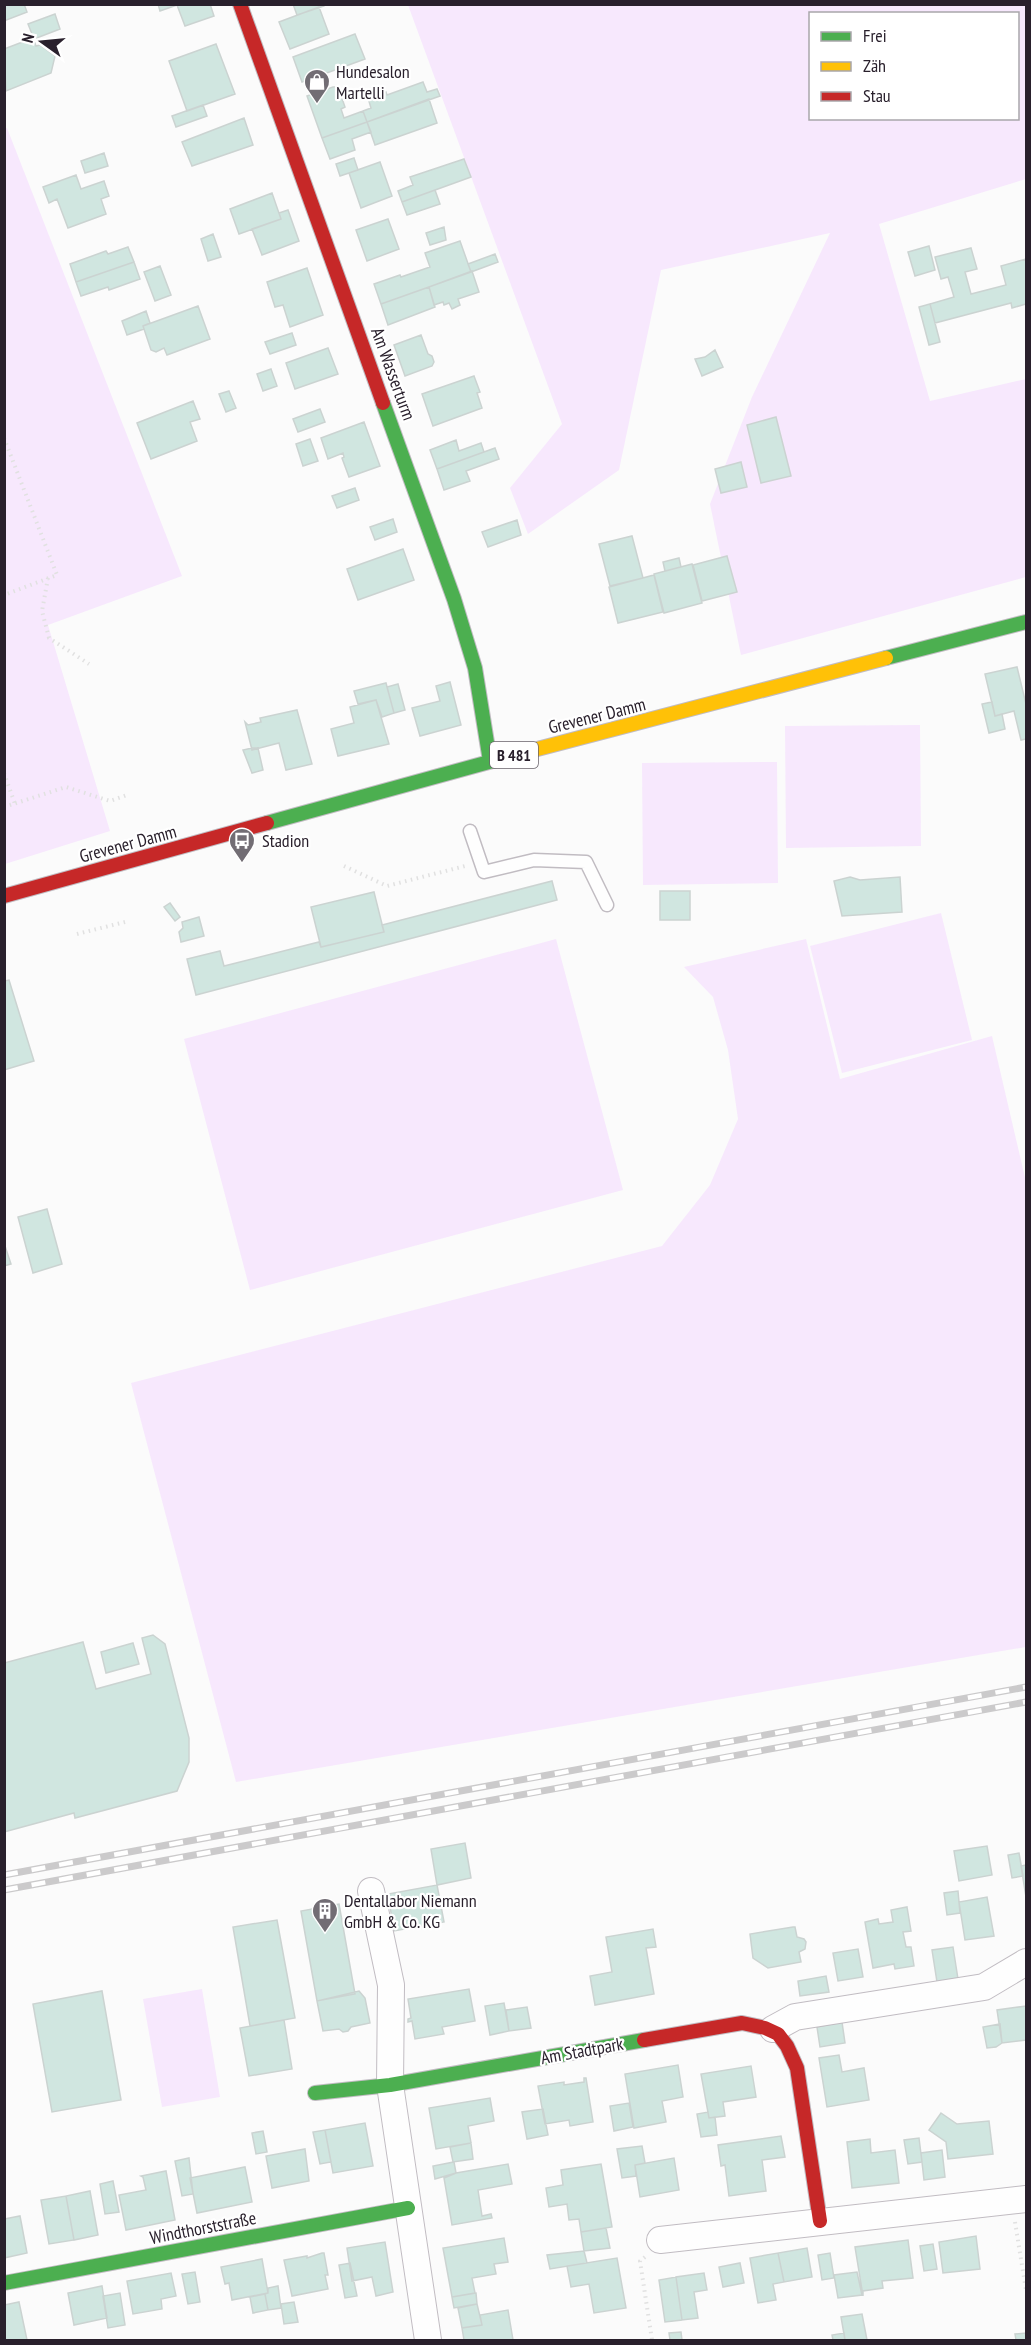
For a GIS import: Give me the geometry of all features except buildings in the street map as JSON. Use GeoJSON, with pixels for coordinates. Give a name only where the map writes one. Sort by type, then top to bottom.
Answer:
{"type":"FeatureCollection","features":[{"type":"Feature","properties":{"kind":"street","name":"Am Wasserturm"},"geometry":{"type":"LineString","coordinates":[[240,4],[454,599],[475,669],[490,761]]}},
{"type":"Feature","properties":{"kind":"street","name":"Grevener Damm"},"geometry":{"type":"LineString","coordinates":[[4,896],[490,761],[1026,622]]}},
{"type":"Feature","properties":{"kind":"street"},"geometry":{"type":"LineString","coordinates":[[371,1891],[391,1985],[390,2085],[428,2340]]}},
{"type":"Feature","properties":{"kind":"street"},"geometry":{"type":"LineString","coordinates":[[819,2221],[797,2068],[787,2045],[773,2029],[795,2017],[984,1987],[1026,1962]]}},
{"type":"Feature","properties":{"kind":"street","name":"Am Stadtpark"},"geometry":{"type":"LineString","coordinates":[[315,2093],[390,2085],[742,2023],[773,2029]]}},
{"type":"Feature","properties":{"kind":"street"},"geometry":{"type":"LineString","coordinates":[[660,2240],[1019,2200]]}},
{"type":"Feature","properties":{"kind":"street","name":"Windthorststraße"},"geometry":{"type":"LineString","coordinates":[[4,2283],[408,2208]]}},
{"type":"Feature","properties":{"kind":"lane"},"geometry":{"type":"LineString","coordinates":[[470,831],[484,872],[534,860],[586,862],[607,905]]}},
{"type":"Feature","properties":{"kind":"path"},"geometry":{"type":"LineString","coordinates":[[4,438],[57,575],[4,594]]}},
{"type":"Feature","properties":{"kind":"path"},"geometry":{"type":"LineString","coordinates":[[48,578],[42,611],[49,638],[89,664]]}},
{"type":"Feature","properties":{"kind":"path"},"geometry":{"type":"LineString","coordinates":[[4,773],[15,804]]}},
{"type":"Feature","properties":{"kind":"path"},"geometry":{"type":"LineString","coordinates":[[4,807],[66,787],[110,801],[127,795]]}},
{"type":"Feature","properties":{"kind":"path"},"geometry":{"type":"LineString","coordinates":[[344,866],[387,886],[480,862]]}},
{"type":"Feature","properties":{"kind":"path"},"geometry":{"type":"LineString","coordinates":[[77,934],[125,922]]}},
{"type":"Feature","properties":{"kind":"path"},"geometry":{"type":"LineString","coordinates":[[1019,2200],[1026,2290]]}},
{"type":"Feature","properties":{"kind":"path"},"geometry":{"type":"LineString","coordinates":[[652,2340],[640,2261],[660,2240]]}},
{"type":"Feature","properties":{"kind":"shaded area"},"geometry":{"type":"Polygon","coordinates":[[[408,5],[1025,5],[1026,179],[879,224],[930,401],[1026,379],[1026,577],[741,655],[710,504],[752,397],[830,233],[661,270],[619,470],[528,534],[510,488],[562,424],[408,5]]]}},
{"type":"Feature","properties":{"kind":"shaded area"},"geometry":{"type":"Polygon","coordinates":[[[7,128],[182,576],[48,625],[110,831],[5,864],[4,129],[7,128]]]}},
{"type":"Feature","properties":{"kind":"shaded area"},"geometry":{"type":"Polygon","coordinates":[[[920,725],[921,846],[786,848],[785,726],[920,725]]]}},
{"type":"Feature","properties":{"kind":"shaded area"},"geometry":{"type":"Polygon","coordinates":[[[777,762],[778,883],[643,885],[642,763],[777,762]]]}},
{"type":"Feature","properties":{"kind":"shaded area"},"geometry":{"type":"Polygon","coordinates":[[[941,913],[972,1040],[842,1073],[810,946],[941,913]]]}},
{"type":"Feature","properties":{"kind":"shaded area"},"geometry":{"type":"Polygon","coordinates":[[[556,939],[623,1190],[250,1290],[184,1039],[556,939]]]}},
{"type":"Feature","properties":{"kind":"shaded area"},"geometry":{"type":"Polygon","coordinates":[[[806,939],[840,1079],[992,1036],[1026,1182],[1026,1647],[236,1782],[131,1383],[662,1246],[710,1185],[738,1119],[728,1050],[713,997],[684,967],[806,939]]]}},
{"type":"Feature","properties":{"kind":"shaded area"},"geometry":{"type":"Polygon","coordinates":[[[202,1989],[220,2097],[162,2107],[143,1999],[202,1989]]]}},
{"type":"Feature","properties":{"kind":"railway"},"geometry":{"type":"LineString","coordinates":[[4,1875],[1026,1687]]}},
{"type":"Feature","properties":{"kind":"railway"},"geometry":{"type":"LineString","coordinates":[[4,1890],[1026,1702]]}},
{"type":"Feature","properties":{"kind":"traffic: fast"},"geometry":{"type":"LineString","coordinates":[[383,403],[454,599],[475,668],[490,761]]}},
{"type":"Feature","properties":{"kind":"traffic: fast"},"geometry":{"type":"LineString","coordinates":[[886,658],[1026,622]]}},
{"type":"Feature","properties":{"kind":"traffic: fast"},"geometry":{"type":"LineString","coordinates":[[267,823],[522,753]]}},
{"type":"Feature","properties":{"kind":"traffic: fast"},"geometry":{"type":"LineString","coordinates":[[315,2093],[390,2085],[644,2040]]}},
{"type":"Feature","properties":{"kind":"traffic: fast"},"geometry":{"type":"LineString","coordinates":[[4,2283],[408,2208]]}},
{"type":"Feature","properties":{"kind":"traffic: slow"},"geometry":{"type":"LineString","coordinates":[[522,753],[886,658]]}},
{"type":"Feature","properties":{"kind":"traffic: jam"},"geometry":{"type":"LineString","coordinates":[[240,4],[383,403]]}},
{"type":"Feature","properties":{"kind":"traffic: jam"},"geometry":{"type":"LineString","coordinates":[[4,896],[267,823]]}},
{"type":"Feature","properties":{"kind":"traffic: jam"},"geometry":{"type":"LineString","coordinates":[[644,2040],[742,2023],[765,2028],[778,2034],[787,2046],[797,2068],[820,2221]]}},
{"type":"Feature","properties":{"kind":"place","name":"Hundesalon Martelli"},"geometry":{"type":"Point","coordinates":[317,105]}},
{"type":"Feature","properties":{"kind":"place","name":"Stadion"},"geometry":{"type":"Point","coordinates":[242,864]}},
{"type":"Feature","properties":{"kind":"place","name":"Dentallabor Niemann GmbH & Co. KG"},"geometry":{"type":"Point","coordinates":[325,1934]}}]}
